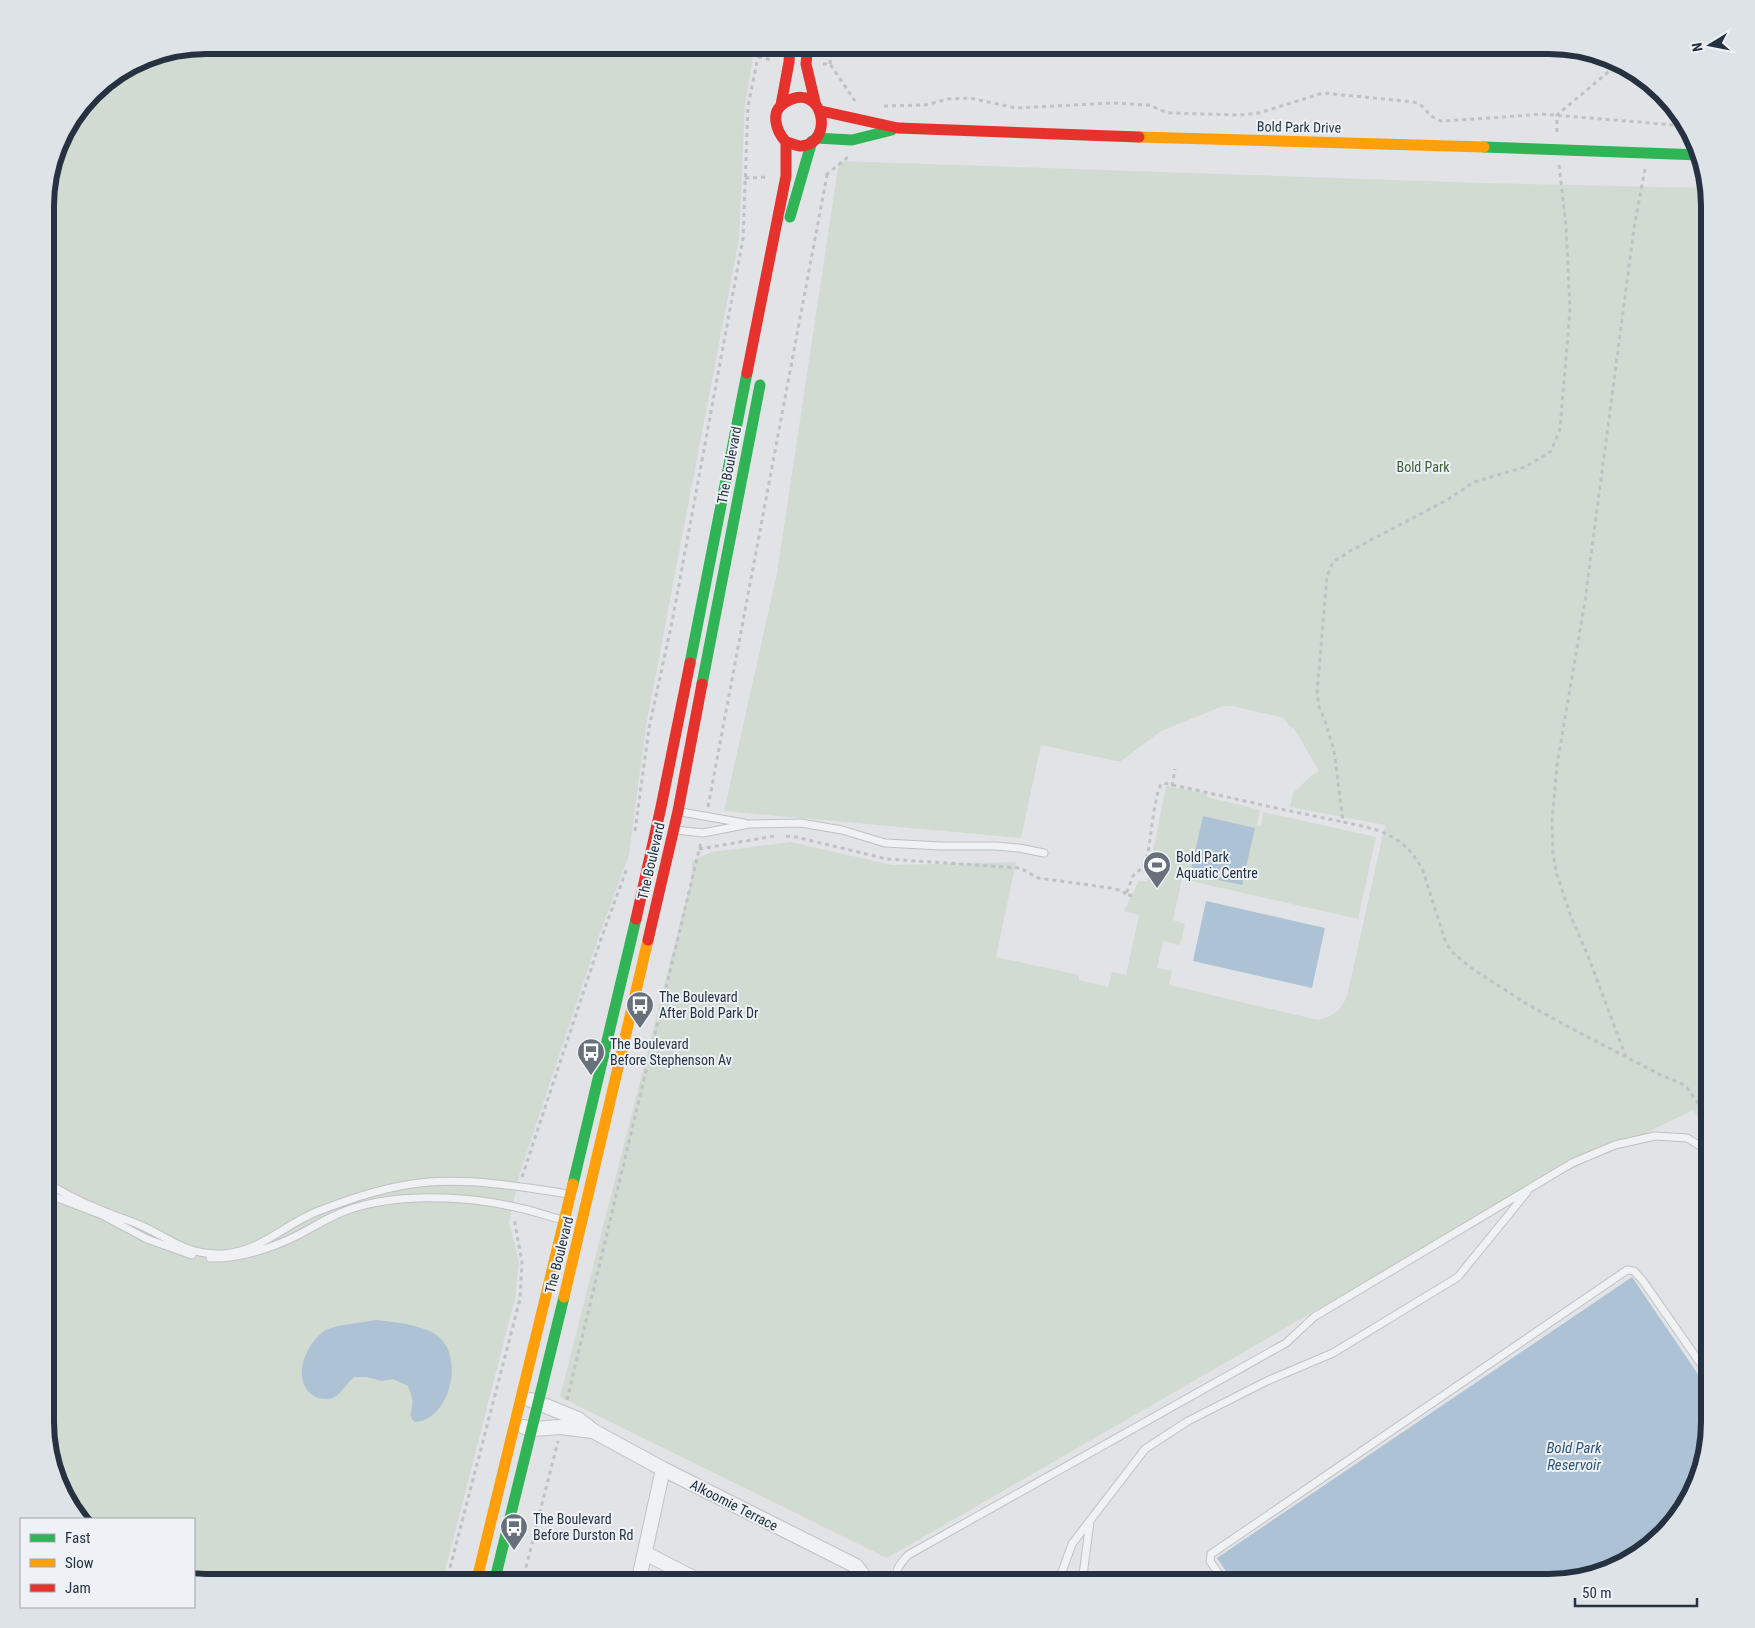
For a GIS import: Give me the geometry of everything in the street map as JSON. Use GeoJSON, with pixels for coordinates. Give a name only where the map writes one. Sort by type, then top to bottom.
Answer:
{"type":"FeatureCollection","features":[{"type":"Feature","properties":{"kind":"main road","name":"The Boulevard"},"geometry":{"type":"LineString","coordinates":[[478,1574],[565,1221],[662,807],[786,176],[786,142],[779,136],[775,118],[781,105],[789,54]]}},
{"type":"Feature","properties":{"kind":"main road"},"geometry":{"type":"LineString","coordinates":[[787,232],[790,213],[814,140],[822,130],[823,118],[806,64],[807,54]]}},
{"type":"Feature","properties":{"kind":"main road"},"geometry":{"type":"LineString","coordinates":[[781,105],[790,99],[808,98],[818,107]]}},
{"type":"Feature","properties":{"kind":"main road","name":"Bold Park Drive"},"geometry":{"type":"LineString","coordinates":[[818,107],[898,128],[1206,140],[1557,148],[1692,155]]}},
{"type":"Feature","properties":{"kind":"main road","name":"Bold Park Drive"},"geometry":{"type":"LineString","coordinates":[[814,140],[852,140],[898,128]]}},
{"type":"Feature","properties":{"kind":"main road"},"geometry":{"type":"LineString","coordinates":[[786,142],[802,146],[814,140]]}},
{"type":"Feature","properties":{"kind":"main road","name":"The Boulevard"},"geometry":{"type":"LineString","coordinates":[[496,1574],[588,1199],[678,811],[762,375]]}},
{"type":"Feature","properties":{"kind":"street","name":"Alkoomie Terrace"},"geometry":{"type":"LineString","coordinates":[[521,1397],[538,1403],[562,1420],[578,1419],[595,1432],[663,1469],[856,1566],[862,1574]]}},
{"type":"Feature","properties":{"kind":"street"},"geometry":{"type":"LineString","coordinates":[[515,1425],[532,1429],[562,1420]]}},
{"type":"Feature","properties":{"kind":"street"},"geometry":{"type":"LineString","coordinates":[[640,1574],[663,1469]]}},
{"type":"Feature","properties":{"kind":"street"},"geometry":{"type":"LineString","coordinates":[[645,1553],[686,1574]]}},
{"type":"Feature","properties":{"kind":"lane"},"geometry":{"type":"LineString","coordinates":[[662,807],[749,824]]}},
{"type":"Feature","properties":{"kind":"lane"},"geometry":{"type":"LineString","coordinates":[[657,825],[703,833],[749,824],[801,822],[842,830],[885,843],[1004,847],[1044,853]]}},
{"type":"Feature","properties":{"kind":"lane"},"geometry":{"type":"LineString","coordinates":[[895,1574],[898,1566],[908,1555],[1286,1343],[1314,1317],[1581,1160],[1615,1146],[1655,1136],[1687,1138],[1701,1147]]}},
{"type":"Feature","properties":{"kind":"lane"},"geometry":{"type":"LineString","coordinates":[[54,1188],[199,1253],[225,1254],[253,1248],[314,1213],[348,1200],[396,1187],[430,1182],[519,1186],[588,1199]]}},
{"type":"Feature","properties":{"kind":"lane"},"geometry":{"type":"LineString","coordinates":[[1061,1574],[1072,1544],[1146,1449],[1188,1421],[1268,1381],[1333,1353],[1458,1277],[1531,1188]]}},
{"type":"Feature","properties":{"kind":"lane"},"geometry":{"type":"LineString","coordinates":[[54,1197],[102,1216],[147,1239],[202,1258],[246,1255],[297,1236],[339,1213],[353,1208],[406,1198],[464,1200],[515,1206],[581,1226]]}},
{"type":"Feature","properties":{"kind":"lane"},"geometry":{"type":"LineString","coordinates":[[1219,1574],[1210,1561],[1211,1554],[1627,1270],[1634,1271],[1643,1281],[1701,1363]]}},
{"type":"Feature","properties":{"kind":"lane"},"geometry":{"type":"LineString","coordinates":[[1083,1574],[1090,1521]]}},
{"type":"Feature","properties":{"kind":"path"},"geometry":{"type":"LineString","coordinates":[[634,836],[649,728],[672,622],[743,240],[748,106],[757,54]]}},
{"type":"Feature","properties":{"kind":"path"},"geometry":{"type":"LineString","coordinates":[[830,64],[831,54]]}},
{"type":"Feature","properties":{"kind":"path"},"geometry":{"type":"LineString","coordinates":[[1344,822],[1334,750],[1319,707],[1317,692],[1327,576],[1333,562],[1352,550],[1447,500],[1474,482],[1525,467],[1551,451],[1560,429],[1570,310],[1566,226],[1557,148],[1557,115],[1613,67]]}},
{"type":"Feature","properties":{"kind":"path"},"geometry":{"type":"LineString","coordinates":[[882,106],[925,105],[948,99],[970,98],[1016,108],[1113,103],[1148,105],[1168,113],[1240,115],[1259,113],[1323,92],[1331,92],[1341,95],[1414,102],[1422,106],[1431,116],[1441,121],[1541,114],[1678,125]]}},
{"type":"Feature","properties":{"kind":"path"},"geometry":{"type":"LineString","coordinates":[[1626,1057],[1588,956],[1571,917],[1557,875],[1553,854],[1552,821],[1557,765],[1586,592],[1634,228],[1648,154]]}},
{"type":"Feature","properties":{"kind":"path"},"geometry":{"type":"LineString","coordinates":[[706,817],[827,175]]}},
{"type":"Feature","properties":{"kind":"path"},"geometry":{"type":"LineString","coordinates":[[1172,786],[1175,769]]}},
{"type":"Feature","properties":{"kind":"path"},"geometry":{"type":"LineString","coordinates":[[1126,894],[1132,876],[1143,867],[1148,853],[1159,787],[1164,783],[1344,822],[1390,834],[1416,858],[1422,868],[1445,940],[1451,951],[1471,968],[1549,1017],[1682,1084],[1688,1089],[1701,1108]]}},
{"type":"Feature","properties":{"kind":"path"},"geometry":{"type":"LineString","coordinates":[[524,1574],[703,833]]}},
{"type":"Feature","properties":{"kind":"path"},"geometry":{"type":"LineString","coordinates":[[699,849],[773,836],[796,836],[888,859],[1020,868],[1038,878],[1111,888],[1132,896]]}},
{"type":"Feature","properties":{"kind":"path"},"geometry":{"type":"LineString","coordinates":[[519,1186],[601,939],[628,865]]}},
{"type":"Feature","properties":{"kind":"path"},"geometry":{"type":"LineString","coordinates":[[448,1574],[520,1299],[522,1262],[513,1221],[515,1206]]}},
{"type":"Feature","properties":{"kind":"green space"},"geometry":{"type":"Polygon","coordinates":[[[196,54],[754,54],[745,105],[739,239],[646,726],[629,855],[599,936],[519,1176],[509,1222],[519,1262],[515,1298],[444,1574],[195,1574],[195,1518],[88,1518],[79,1507],[65,1480],[59,1462],[54,1432],[54,196],[59,166],[65,148],[85,113],[106,91],[121,79],[148,65],[166,59],[196,54]]]}},
{"type":"Feature","properties":{"kind":"green space","name":"Bold Park"},"geometry":{"type":"Polygon","coordinates":[[[839,161],[1482,183],[1700,188],[1701,1121],[1693,1110],[1500,1204],[887,1558],[560,1397],[692,876],[692,861],[711,852],[791,842],[892,865],[1016,862],[996,957],[1079,975],[1079,980],[1108,987],[1112,972],[1126,975],[1139,915],[1124,911],[1139,881],[1147,882],[1166,786],[1207,794],[1207,797],[1260,810],[1257,825],[1261,826],[1263,812],[1376,837],[1358,919],[1182,879],[1173,920],[1185,924],[1180,945],[1163,941],[1157,968],[1172,971],[1169,985],[1318,1020],[1336,1012],[1342,1006],[1347,996],[1385,825],[1290,807],[1293,793],[1319,771],[1294,728],[1290,727],[1284,718],[1233,706],[1223,706],[1161,731],[1121,761],[1041,745],[1021,838],[724,811],[777,573],[839,161]]]}},
{"type":"Feature","properties":{"kind":"water"},"geometry":{"type":"Polygon","coordinates":[[[1203,816],[1255,828],[1242,885],[1190,874],[1203,816]]]}},
{"type":"Feature","properties":{"kind":"water"},"geometry":{"type":"Polygon","coordinates":[[[1206,901],[1325,928],[1312,988],[1193,961],[1206,901]]]}},
{"type":"Feature","properties":{"kind":"water","name":"Bold Park Reservoir"},"geometry":{"type":"Polygon","coordinates":[[[1632,1277],[1701,1379],[1701,1432],[1693,1471],[1686,1489],[1676,1507],[1657,1530],[1634,1549],[1607,1563],[1589,1569],[1559,1574],[1228,1574],[1217,1558],[1632,1277]]]}},
{"type":"Feature","properties":{"kind":"water"},"geometry":{"type":"Polygon","coordinates":[[[376,1320],[421,1328],[435,1334],[445,1343],[450,1355],[452,1370],[450,1384],[438,1410],[427,1418],[415,1422],[412,1419],[412,1397],[408,1386],[393,1379],[382,1381],[366,1377],[354,1377],[338,1395],[328,1399],[313,1396],[304,1384],[302,1367],[308,1349],[319,1335],[337,1326],[376,1320]]]}},
{"type":"Feature","properties":{"kind":"traffic: fast"},"geometry":{"type":"LineString","coordinates":[[816,138],[852,140],[892,130]]}},
{"type":"Feature","properties":{"kind":"traffic: fast"},"geometry":{"type":"LineString","coordinates":[[790,217],[812,141]]}},
{"type":"Feature","properties":{"kind":"traffic: fast"},"geometry":{"type":"LineString","coordinates":[[1484,147],[1692,155]]}},
{"type":"Feature","properties":{"kind":"traffic: fast"},"geometry":{"type":"LineString","coordinates":[[690,663],[747,373]]}},
{"type":"Feature","properties":{"kind":"traffic: fast"},"geometry":{"type":"LineString","coordinates":[[702,684],[760,385]]}},
{"type":"Feature","properties":{"kind":"traffic: fast"},"geometry":{"type":"LineString","coordinates":[[573,1184],[636,919]]}},
{"type":"Feature","properties":{"kind":"traffic: fast"},"geometry":{"type":"LineString","coordinates":[[496,1574],[564,1297]]}},
{"type":"Feature","properties":{"kind":"traffic: slow"},"geometry":{"type":"LineString","coordinates":[[1139,137],[1484,147]]}},
{"type":"Feature","properties":{"kind":"traffic: slow"},"geometry":{"type":"LineString","coordinates":[[564,1297],[648,940]]}},
{"type":"Feature","properties":{"kind":"traffic: slow"},"geometry":{"type":"LineString","coordinates":[[478,1574],[573,1184]]}},
{"type":"Feature","properties":{"kind":"traffic: jam"},"geometry":{"type":"LineString","coordinates":[[781,105],[789,54]]}},
{"type":"Feature","properties":{"kind":"traffic: jam"},"geometry":{"type":"LineString","coordinates":[[807,54],[806,64],[815,102]]}},
{"type":"Feature","properties":{"kind":"traffic: jam"},"geometry":{"type":"LineString","coordinates":[[747,373],[786,176],[786,142],[777,127],[777,110],[786,102],[799,97],[809,99],[816,106],[820,115],[821,125],[818,135],[812,143],[801,146],[786,142]]}},
{"type":"Feature","properties":{"kind":"traffic: jam"},"geometry":{"type":"LineString","coordinates":[[821,111],[898,128],[1139,137]]}},
{"type":"Feature","properties":{"kind":"traffic: jam"},"geometry":{"type":"LineString","coordinates":[[636,919],[690,663]]}},
{"type":"Feature","properties":{"kind":"traffic: jam"},"geometry":{"type":"LineString","coordinates":[[648,940],[678,811],[702,684]]}},
{"type":"Feature","properties":{"kind":"place","name":"Bold Park Aquatic Centre"},"geometry":{"type":"Point","coordinates":[1157,889]}},
{"type":"Feature","properties":{"kind":"place","name":"The Boulevard After Bold Park Dr"},"geometry":{"type":"Point","coordinates":[640,1029]}},
{"type":"Feature","properties":{"kind":"place","name":"The Boulevard Before Stephenson Av"},"geometry":{"type":"Point","coordinates":[591,1076]}},
{"type":"Feature","properties":{"kind":"place","name":"The Boulevard Before Durston Rd"},"geometry":{"type":"Point","coordinates":[514,1551]}}]}
